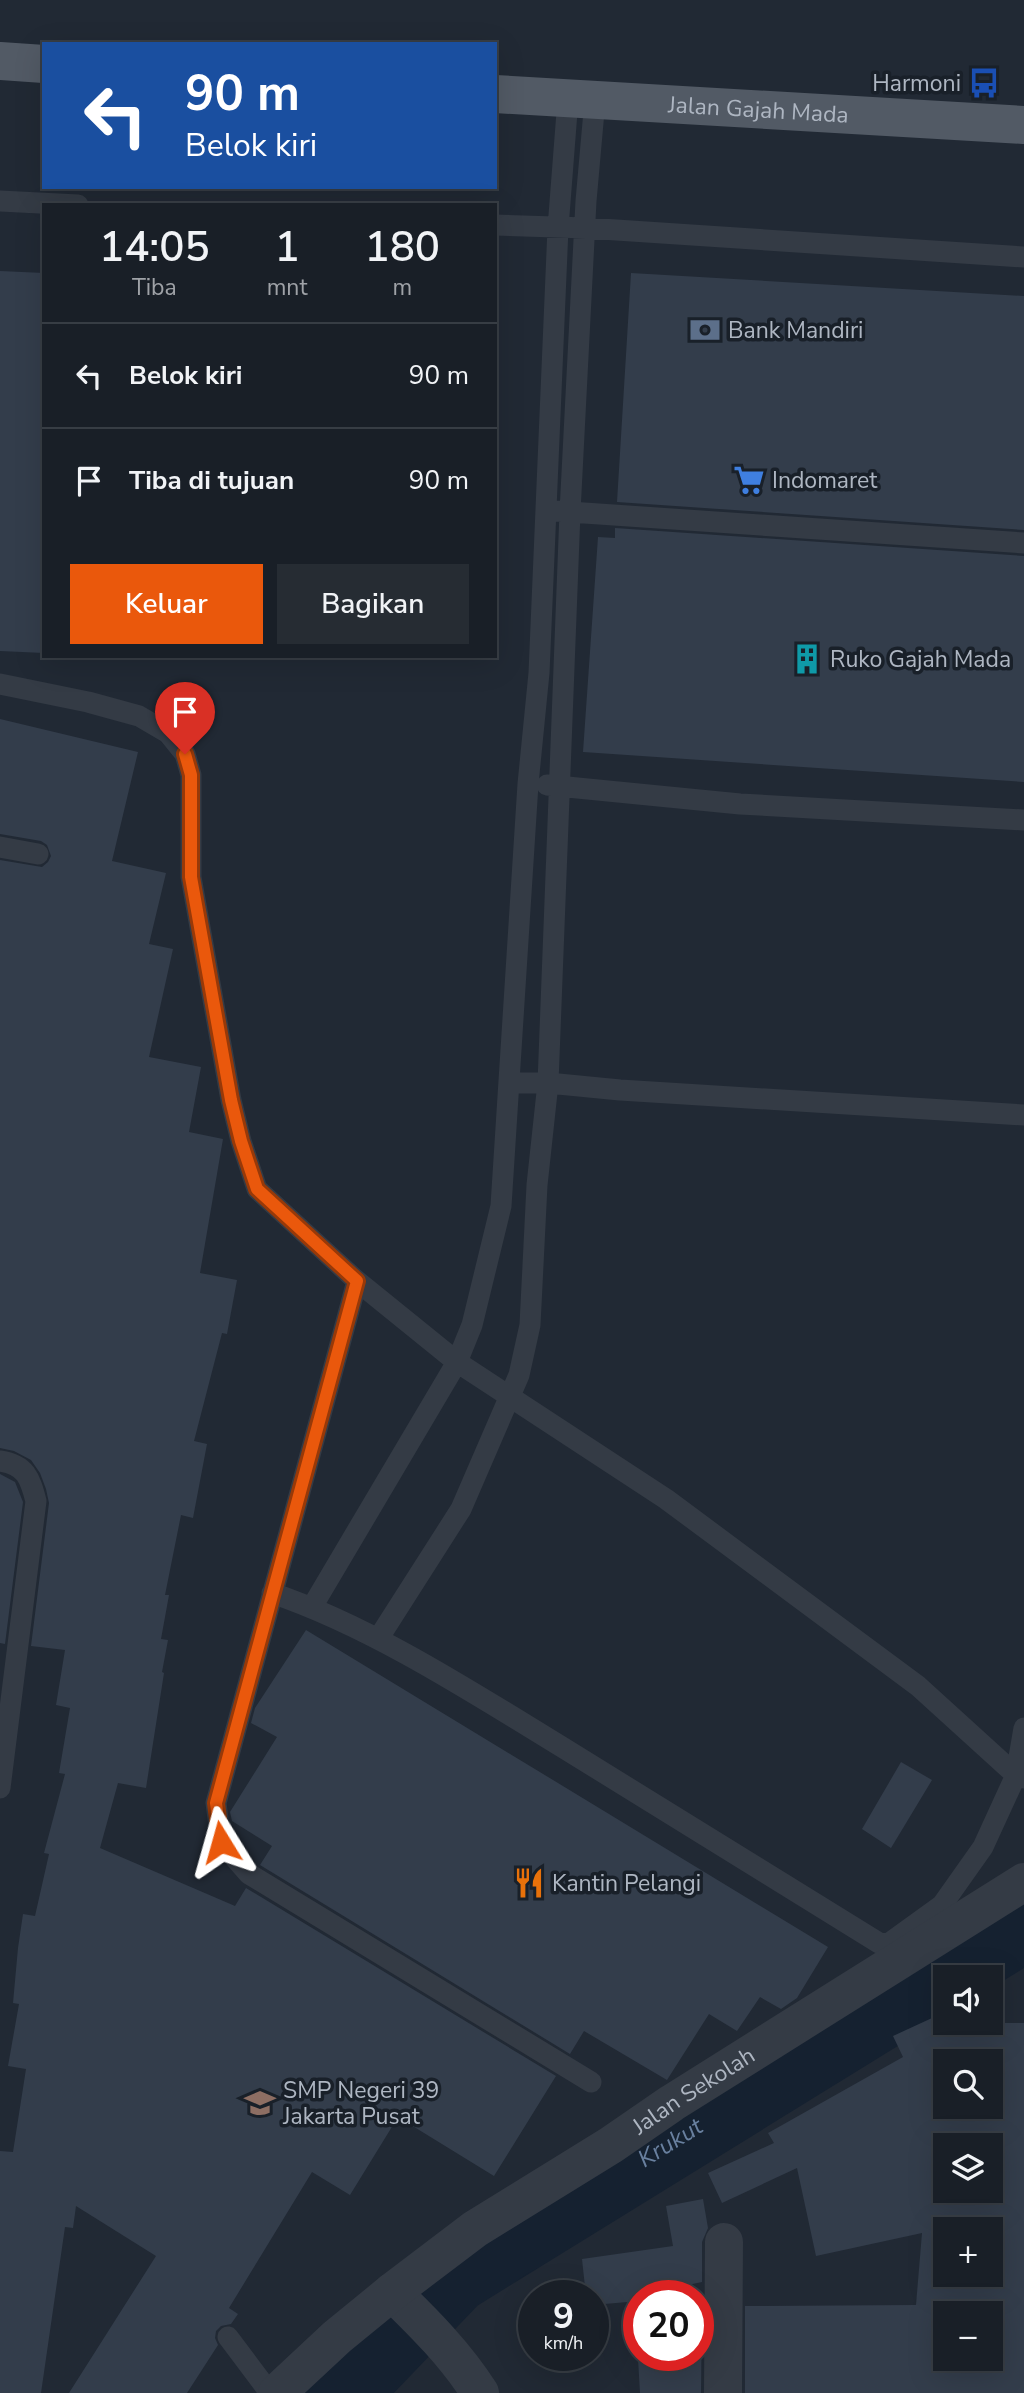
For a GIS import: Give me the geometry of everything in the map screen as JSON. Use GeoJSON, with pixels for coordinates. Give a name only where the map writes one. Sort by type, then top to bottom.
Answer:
{"type":"FeatureCollection","features":[{"type":"Feature","properties":{"kind":"main road"},"geometry":{"type":"LineString","coordinates":[[0,61],[42,64]]}},
{"type":"Feature","properties":{"kind":"main road","name":"Jalan Gajah Mada"},"geometry":{"type":"LineString","coordinates":[[497,94],[1024,125]]}},
{"type":"Feature","properties":{"kind":"street","name":"Jalan Sekolah"},"geometry":{"type":"LineString","coordinates":[[277,2393],[337,2337],[402,2301],[475,2229],[1024,1882]]}},
{"type":"Feature","properties":{"kind":"street"},"geometry":{"type":"LineString","coordinates":[[723,2393],[724,2242]]}},
{"type":"Feature","properties":{"kind":"street"},"geometry":{"type":"LineString","coordinates":[[402,2301],[447,2349],[480,2393]]}},
{"type":"Feature","properties":{"kind":"lane"},"geometry":{"type":"LineString","coordinates":[[312,1607],[457,1362],[472,1325],[501,1206],[528,784],[539,673],[558,228],[581,99]]}},
{"type":"Feature","properties":{"kind":"lane"},"geometry":{"type":"LineString","coordinates":[[378,1639],[461,1509],[511,1397],[519,1375],[530,1325],[537,1185],[548,1083],[570,512],[586,228],[581,99]]}},
{"type":"Feature","properties":{"kind":"lane"},"geometry":{"type":"LineString","coordinates":[[0,201],[42,203]]}},
{"type":"Feature","properties":{"kind":"lane"},"geometry":{"type":"LineString","coordinates":[[497,225],[586,228],[1024,257]]}},
{"type":"Feature","properties":{"kind":"lane"},"geometry":{"type":"LineString","coordinates":[[546,511],[1024,543]]}},
{"type":"Feature","properties":{"kind":"lane"},"geometry":{"type":"LineString","coordinates":[[0,684],[88,702],[139,716],[168,733],[185,754],[191,775],[191,877],[231,1100],[257,1189],[357,1281],[457,1362],[666,1499],[907,1678],[1020,1777]]}},
{"type":"Feature","properties":{"kind":"lane"},"geometry":{"type":"LineString","coordinates":[[528,784],[740,804],[1024,820]]}},
{"type":"Feature","properties":{"kind":"lane"},"geometry":{"type":"LineString","coordinates":[[0,846],[38,853]]}},
{"type":"Feature","properties":{"kind":"lane"},"geometry":{"type":"LineString","coordinates":[[509,1083],[548,1083],[620,1090],[1024,1115]]}},
{"type":"Feature","properties":{"kind":"lane"},"geometry":{"type":"LineString","coordinates":[[357,1281],[216,1803],[221,1842],[249,1874],[591,2082]]}},
{"type":"Feature","properties":{"kind":"lane"},"geometry":{"type":"LineString","coordinates":[[0,1461],[14,1463],[30,1478],[36,1501],[0,1788]]}},
{"type":"Feature","properties":{"kind":"lane"},"geometry":{"type":"LineString","coordinates":[[272,1593],[312,1607],[378,1639],[510,1715],[879,1943],[888,1944],[901,1937],[942,1905],[984,1847],[1020,1777],[1024,1728]]}},
{"type":"Feature","properties":{"kind":"lane"},"geometry":{"type":"LineString","coordinates":[[228,2337],[270,2393]]}},
{"type":"Feature","properties":{"kind":"building"},"geometry":{"type":"Polygon","coordinates":[[[0,271],[42,273],[42,653],[0,651],[0,271]]]}},
{"type":"Feature","properties":{"kind":"building"},"geometry":{"type":"Polygon","coordinates":[[[631,273],[1024,296],[1024,530],[617,502],[631,273]]]}},
{"type":"Feature","properties":{"kind":"building","name":"Ruko Gajah Mada"},"geometry":{"type":"Polygon","coordinates":[[[615,528],[1024,556],[1024,782],[583,752],[598,537],[615,538],[615,528]]]}},
{"type":"Feature","properties":{"kind":"building"},"geometry":{"type":"Polygon","coordinates":[[[0,719],[138,752],[112,861],[166,873],[149,944],[173,949],[149,1057],[201,1067],[189,1132],[223,1139],[200,1273],[237,1280],[227,1334],[222,1333],[194,1441],[207,1444],[193,1518],[181,1515],[165,1595],[169,1595],[161,1639],[168,1640],[146,1788],[118,1783],[100,1848],[235,1906],[246,1888],[556,2076],[494,2176],[398,2117],[350,2195],[312,2172],[229,2308],[238,2314],[231,2324],[221,2326],[216,2331],[218,2345],[187,2393],[69,2393],[156,2256],[76,2206],[73,2228],[65,2227],[41,2393],[0,2393],[0,2151],[13,2152],[26,2069],[8,2066],[19,2004],[13,2003],[18,1948],[23,1914],[35,1916],[49,1854],[44,1853],[65,1774],[59,1773],[70,1708],[56,1705],[65,1650],[31,1646],[49,1503],[46,1489],[31,1460],[14,1451],[0,1448],[0,860],[42,867],[51,856],[47,845],[41,841],[0,834],[0,719]]]}},
{"type":"Feature","properties":{"kind":"building"},"geometry":{"type":"Polygon","coordinates":[[[0,1474],[15,1482],[23,1502],[5,1644],[0,1643],[0,1474]]]}},
{"type":"Feature","properties":{"kind":"building","name":"Kantin Pelangi"},"geometry":{"type":"Polygon","coordinates":[[[306,1630],[828,1947],[797,1998],[781,2009],[760,1997],[737,2031],[709,2014],[667,2080],[584,2031],[570,2054],[260,1865],[272,1846],[232,1821],[230,1812],[277,1737],[251,1723],[255,1708],[306,1630]]]}},
{"type":"Feature","properties":{"kind":"building"},"geometry":{"type":"Polygon","coordinates":[[[901,1762],[932,1780],[891,1848],[862,1829],[901,1762]]]}},
{"type":"Feature","properties":{"kind":"building"},"geometry":{"type":"Polygon","coordinates":[[[933,2018],[933,2035],[1003,2035],[1003,2023],[1024,2023],[1024,2393],[745,2393],[745,2306],[916,2305],[922,2233],[816,2256],[797,2168],[722,2203],[708,2173],[774,2143],[768,2133],[903,2057],[893,2036],[933,2018]]]}},
{"type":"Feature","properties":{"kind":"building"},"geometry":{"type":"Polygon","coordinates":[[[703,2199],[708,2228],[702,2242],[702,2280],[623,2280],[623,2302],[609,2304],[609,2280],[584,2280],[582,2259],[673,2246],[666,2206],[703,2199]]]}},
{"type":"Feature","properties":{"kind":"building"},"geometry":{"type":"Polygon","coordinates":[[[639,2371],[701,2371],[701,2393],[640,2393],[639,2371]]]}},
{"type":"Feature","properties":{"kind":"waterway","name":"Krukut"},"geometry":{"type":"LineString","coordinates":[[342,2393],[454,2276],[1024,1924]]}},
{"type":"Feature","properties":{"kind":"place","name":"Harmoni"},"geometry":{"type":"Point","coordinates":[984,83]}},
{"type":"Feature","properties":{"kind":"place","name":"Bank Mandiri"},"geometry":{"type":"Point","coordinates":[705,330]}},
{"type":"Feature","properties":{"kind":"place","name":"Indomaret"},"geometry":{"type":"Point","coordinates":[749,480]}},
{"type":"Feature","properties":{"kind":"place","name":"Ruko Gajah Mada"},"geometry":{"type":"Point","coordinates":[807,659]}},
{"type":"Feature","properties":{"kind":"place","name":"Kantin Pelangi"},"geometry":{"type":"Point","coordinates":[529,1883]}},
{"type":"Feature","properties":{"kind":"place","name":"SMP Negeri 39 Jakarta Pusat"},"geometry":{"type":"Point","coordinates":[260,2103]}},
{"type":"Feature","properties":{"kind":"route"},"geometry":{"type":"LineString","coordinates":[[185,754],[191,775],[191,877],[231,1100],[241,1141],[257,1189],[357,1281],[216,1803],[221,1842]]}}]}
